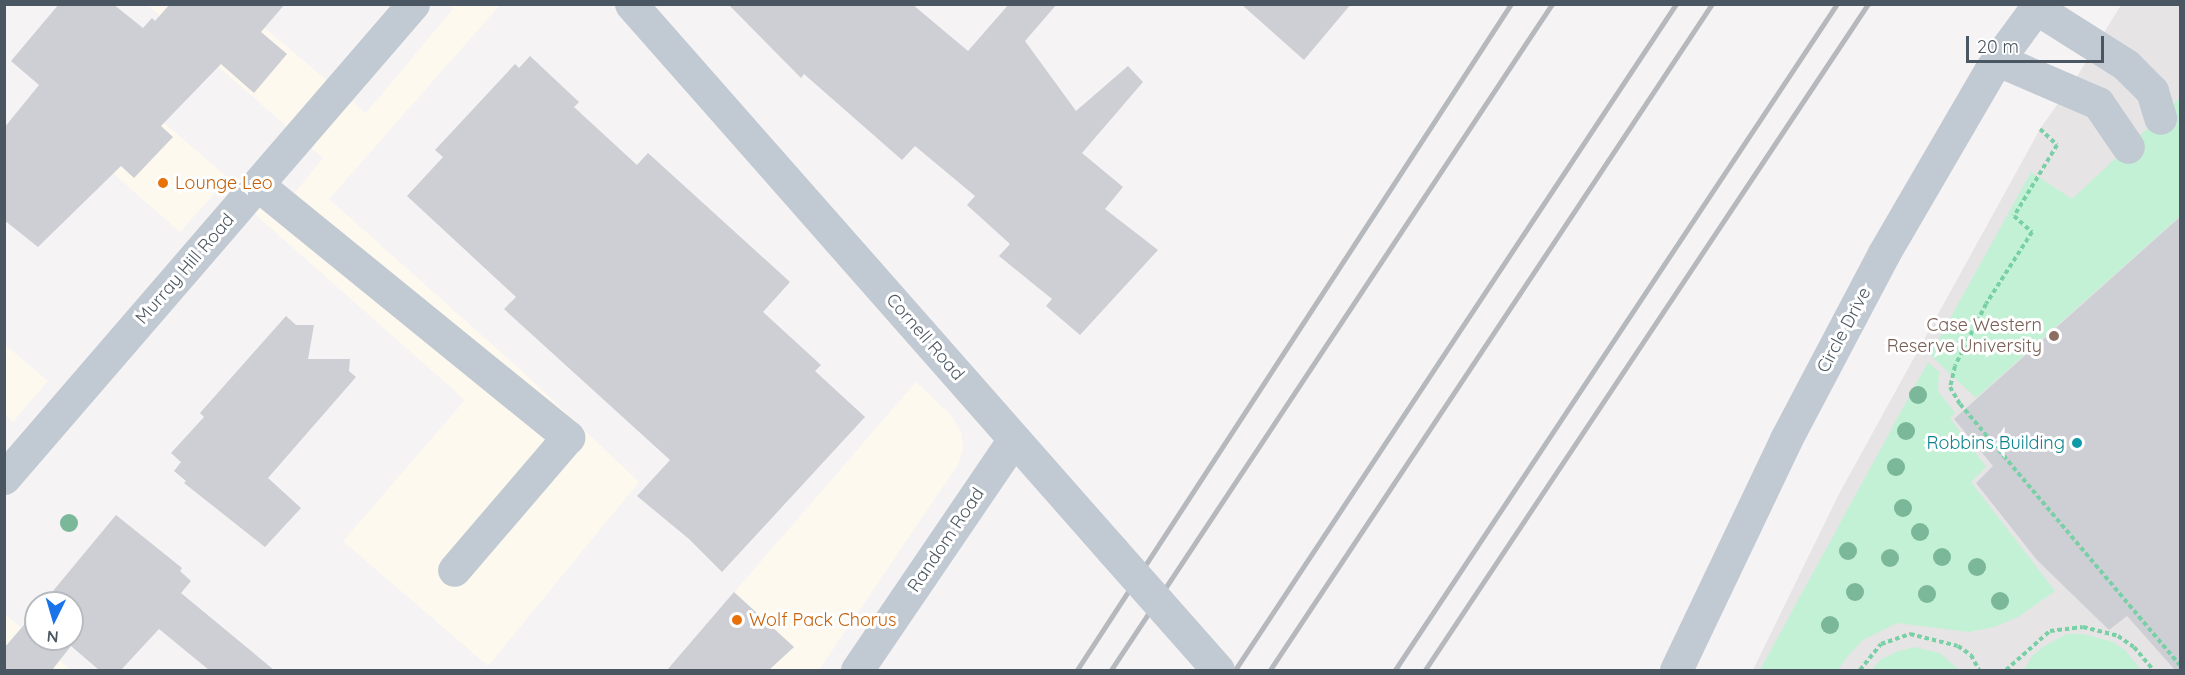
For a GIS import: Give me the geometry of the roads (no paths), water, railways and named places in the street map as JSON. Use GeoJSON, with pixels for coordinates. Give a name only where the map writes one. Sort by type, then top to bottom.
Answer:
{"type":"FeatureCollection","features":[{"type":"Feature","properties":{"kind":"street","name":"Murray Hill Road"},"geometry":{"type":"LineString","coordinates":[[4,478],[413,4]]}},
{"type":"Feature","properties":{"kind":"street","name":"Cornell Road"},"geometry":{"type":"LineString","coordinates":[[631,4],[1218,670]]}},
{"type":"Feature","properties":{"kind":"street"},"geometry":{"type":"LineString","coordinates":[[2037,6],[2126,65],[2152,92],[2160,117]]}},
{"type":"Feature","properties":{"kind":"street","name":"Circle Drive"},"geometry":{"type":"LineString","coordinates":[[1676,670],[1786,439],[1873,274],[1998,60],[2037,6]]}},
{"type":"Feature","properties":{"kind":"street"},"geometry":{"type":"LineString","coordinates":[[1998,60],[2097,103],[2128,147]]}},
{"type":"Feature","properties":{"kind":"street"},"geometry":{"type":"LineString","coordinates":[[258,185],[568,437],[454,570]]}},
{"type":"Feature","properties":{"kind":"street","name":"Random Road"},"geometry":{"type":"LineString","coordinates":[[857,670],[1014,439]]}},
{"type":"Feature","properties":{"kind":"railway"},"geometry":{"type":"LineString","coordinates":[[1077,670],[1511,4]]}},
{"type":"Feature","properties":{"kind":"railway"},"geometry":{"type":"LineString","coordinates":[[1111,670],[1552,4]]}},
{"type":"Feature","properties":{"kind":"railway"},"geometry":{"type":"LineString","coordinates":[[1235,670],[1676,4]]}},
{"type":"Feature","properties":{"kind":"railway"},"geometry":{"type":"LineString","coordinates":[[1270,670],[1712,4]]}},
{"type":"Feature","properties":{"kind":"railway"},"geometry":{"type":"LineString","coordinates":[[1395,670],[1837,4]]}},
{"type":"Feature","properties":{"kind":"railway"},"geometry":{"type":"LineString","coordinates":[[1425,670],[1868,4]]}},
{"type":"Feature","properties":{"kind":"place","name":"Lounge Leo"},"geometry":{"type":"Point","coordinates":[163,183]}},
{"type":"Feature","properties":{"kind":"place","name":"Case Western Reserve University"},"geometry":{"type":"Point","coordinates":[2054,336]}},
{"type":"Feature","properties":{"kind":"place","name":"Robbins Building"},"geometry":{"type":"Point","coordinates":[2077,443]}},
{"type":"Feature","properties":{"kind":"place","name":"Wolf Pack Chorus"},"geometry":{"type":"Point","coordinates":[737,620]}}]}
